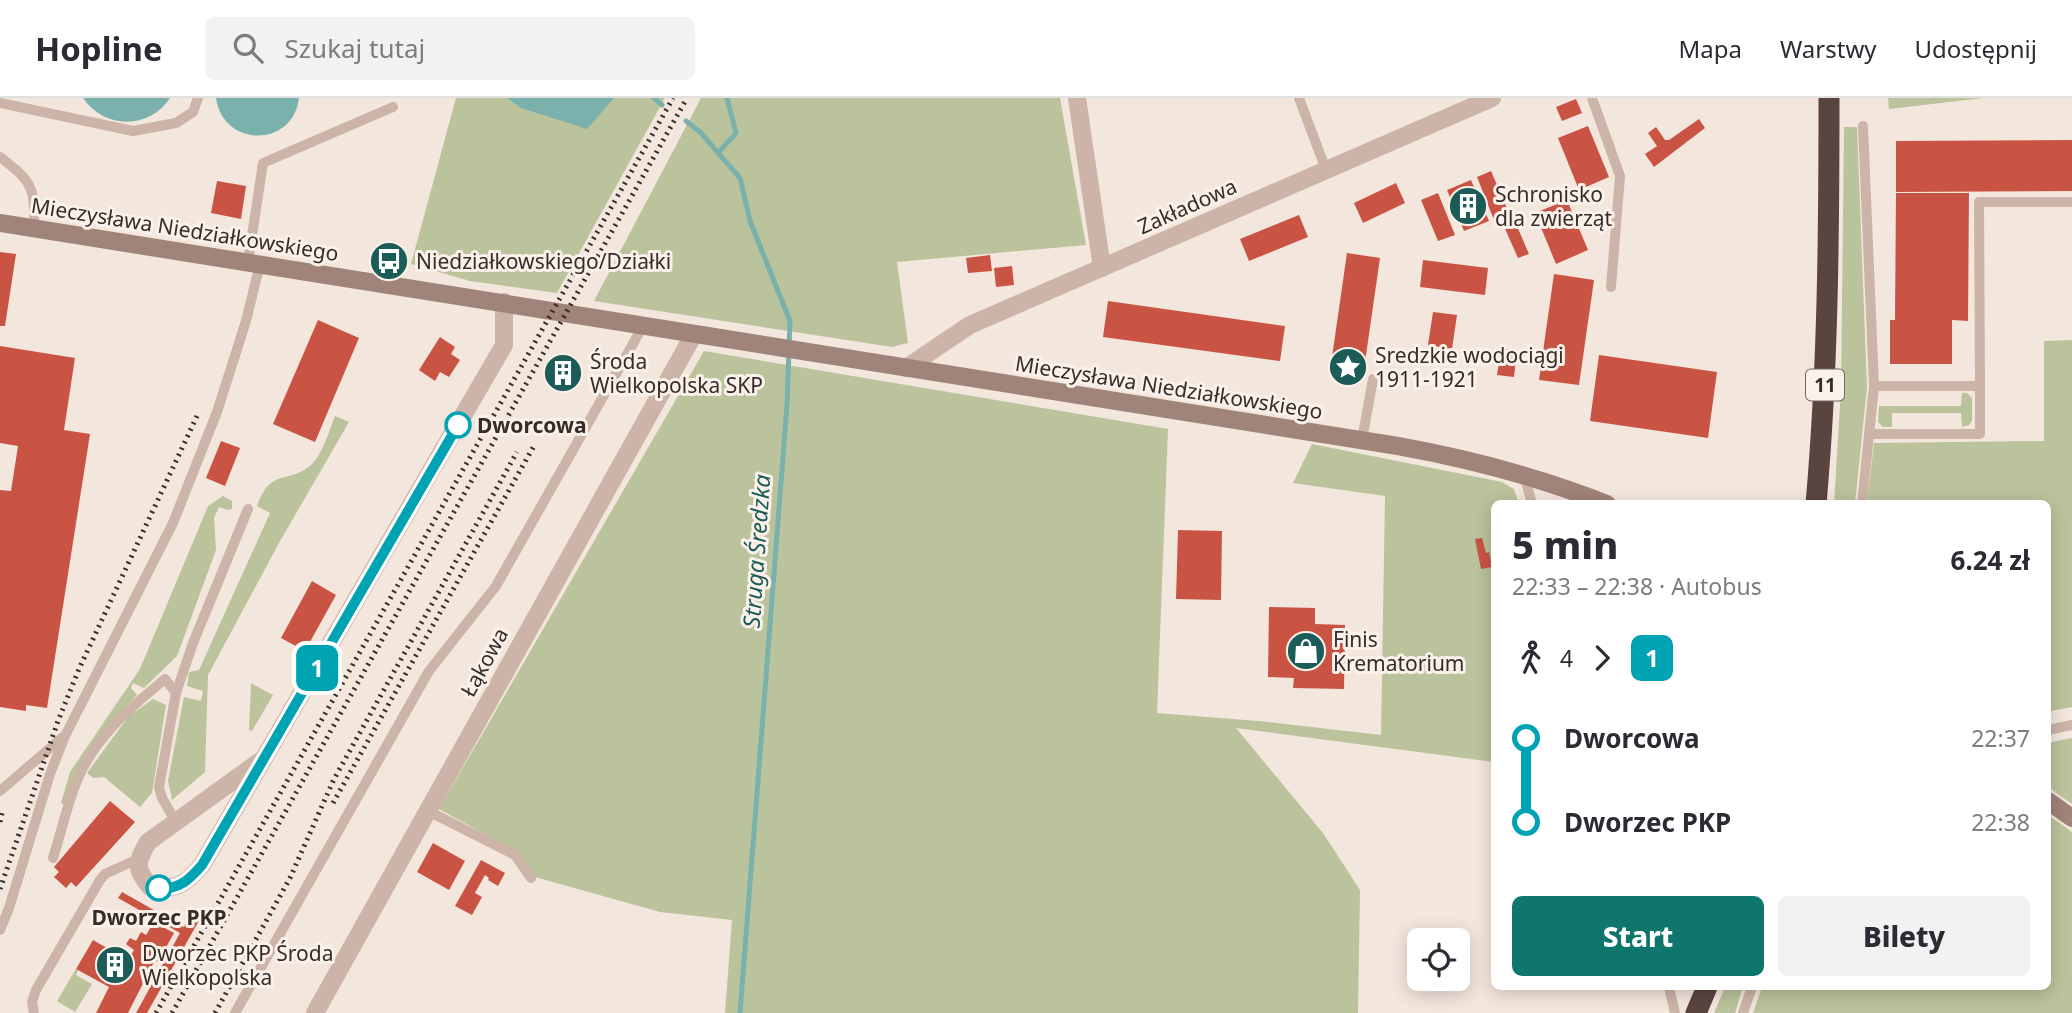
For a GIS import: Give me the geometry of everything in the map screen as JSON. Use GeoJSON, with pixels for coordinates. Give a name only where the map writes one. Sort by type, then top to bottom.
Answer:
{"type":"FeatureCollection","features":[{"type":"Feature","properties":{"kind":"highway","name":"11"},"geometry":{"type":"LineString","coordinates":[[1816,500],[1824,417],[1829,267],[1829,98]]}},
{"type":"Feature","properties":{"kind":"highway"},"geometry":{"type":"LineString","coordinates":[[1696,1013],[1706,990]]}},
{"type":"Feature","properties":{"kind":"street"},"geometry":{"type":"LineString","coordinates":[[1077,98],[1102,268]]}},
{"type":"Feature","properties":{"kind":"street","name":"Zakładowa"},"geometry":{"type":"LineString","coordinates":[[906,368],[970,325],[1492,98]]}},
{"type":"Feature","properties":{"kind":"street","name":"Mieczysława Niedziałkowskiego"},"geometry":{"type":"LineString","coordinates":[[0,223],[1362,440],[1445,455],[1524,474],[1591,500]]}},
{"type":"Feature","properties":{"kind":"street"},"geometry":{"type":"LineString","coordinates":[[263,760],[148,842],[138,859],[140,874],[150,887],[169,889],[188,882],[202,865],[263,760],[504,345],[504,302]]}},
{"type":"Feature","properties":{"kind":"street","name":"Łąkowa"},"geometry":{"type":"LineString","coordinates":[[315,1013],[694,334]]}},
{"type":"Feature","properties":{"kind":"street"},"geometry":{"type":"LineString","coordinates":[[2051,803],[2072,818]]}},
{"type":"Feature","properties":{"kind":"lane"},"geometry":{"type":"LineString","coordinates":[[0,103],[133,131],[176,123],[192,112],[198,98]]}},
{"type":"Feature","properties":{"kind":"lane"},"geometry":{"type":"LineString","coordinates":[[1299,98],[1326,170]]}},
{"type":"Feature","properties":{"kind":"lane"},"geometry":{"type":"LineString","coordinates":[[1591,98],[1620,176],[1611,287]]}},
{"type":"Feature","properties":{"kind":"lane"},"geometry":{"type":"LineString","coordinates":[[0,930],[50,774],[65,736],[173,523],[220,404],[246,321],[263,163],[393,107]]}},
{"type":"Feature","properties":{"kind":"lane"},"geometry":{"type":"LineString","coordinates":[[1861,500],[1874,386],[1863,126]]}},
{"type":"Feature","properties":{"kind":"lane"},"geometry":{"type":"LineString","coordinates":[[0,157],[26,177],[35,197],[34,228]]}},
{"type":"Feature","properties":{"kind":"lane"},"geometry":{"type":"LineString","coordinates":[[1869,434],[1980,434],[1979,202],[2072,202]]}},
{"type":"Feature","properties":{"kind":"lane"},"geometry":{"type":"LineString","coordinates":[[235,1013],[429,670],[496,586],[643,326]]}},
{"type":"Feature","properties":{"kind":"lane"},"geometry":{"type":"LineString","coordinates":[[1362,440],[1373,379]]}},
{"type":"Feature","properties":{"kind":"lane"},"geometry":{"type":"LineString","coordinates":[[1874,386],[1980,386]]}},
{"type":"Feature","properties":{"kind":"lane"},"geometry":{"type":"LineString","coordinates":[[1524,474],[1531,500]]}},
{"type":"Feature","properties":{"kind":"lane"},"geometry":{"type":"LineString","coordinates":[[176,822],[159,788],[176,693],[193,643],[248,509]]}},
{"type":"Feature","properties":{"kind":"lane"},"geometry":{"type":"LineString","coordinates":[[53,859],[77,781],[86,761],[104,736],[121,717],[165,680],[176,693]]}},
{"type":"Feature","properties":{"kind":"lane"},"geometry":{"type":"LineString","coordinates":[[2051,729],[2072,725]]}},
{"type":"Feature","properties":{"kind":"lane"},"geometry":{"type":"LineString","coordinates":[[0,791],[65,736]]}},
{"type":"Feature","properties":{"kind":"lane"},"geometry":{"type":"LineString","coordinates":[[428,811],[515,855],[531,878]]}},
{"type":"Feature","properties":{"kind":"lane"},"geometry":{"type":"LineString","coordinates":[[34,1013],[32,1002],[36,990],[100,880],[105,874],[138,859]]}},
{"type":"Feature","properties":{"kind":"lane"},"geometry":{"type":"LineString","coordinates":[[1670,990],[1675,1013]]}},
{"type":"Feature","properties":{"kind":"lane"},"geometry":{"type":"LineString","coordinates":[[1743,1013],[1751,990]]}},
{"type":"Feature","properties":{"kind":"green space"},"geometry":{"type":"Polygon","coordinates":[[[456,98],[665,98],[557,293],[470,281],[411,264],[456,98]]]}},
{"type":"Feature","properties":{"kind":"green space"},"geometry":{"type":"Polygon","coordinates":[[[701,98],[1060,98],[1086,245],[897,262],[908,343],[892,347],[594,301],[701,98]]]}},
{"type":"Feature","properties":{"kind":"green space"},"geometry":{"type":"Polygon","coordinates":[[[1888,98],[1984,98],[1889,109],[1888,98]]]}},
{"type":"Feature","properties":{"kind":"green space"},"geometry":{"type":"Polygon","coordinates":[[[1844,127],[1857,127],[1867,387],[1855,500],[1834,500],[1841,390],[1844,127]]]}},
{"type":"Feature","properties":{"kind":"green space"},"geometry":{"type":"Polygon","coordinates":[[[2072,340],[2072,707],[2051,711],[2051,500],[1867,500],[1874,443],[2044,441],[2044,341],[2072,340]]]}},
{"type":"Feature","properties":{"kind":"green space"},"geometry":{"type":"Polygon","coordinates":[[[704,351],[1168,429],[1157,713],[1381,735],[1385,496],[1293,483],[1312,444],[1502,482],[1514,489],[1518,500],[1491,500],[1491,762],[1236,728],[1323,833],[1360,890],[1358,1013],[725,1013],[732,920],[660,912],[535,877],[517,852],[439,809],[704,351]]]}},
{"type":"Feature","properties":{"kind":"green space"},"geometry":{"type":"Polygon","coordinates":[[[1962,393],[1967,393],[1972,398],[1972,421],[1969,425],[1962,427],[1961,413],[1892,413],[1892,427],[1883,427],[1878,422],[1879,406],[1961,406],[1962,393]]]}},
{"type":"Feature","properties":{"kind":"green space"},"geometry":{"type":"Polygon","coordinates":[[[335,416],[349,422],[279,543],[208,675],[205,772],[172,800],[168,781],[184,697],[201,701],[203,691],[187,686],[189,672],[199,670],[270,513],[257,506],[262,494],[274,481],[311,465],[319,455],[335,416]]]}},
{"type":"Feature","properties":{"kind":"green space"},"geometry":{"type":"Polygon","coordinates":[[[223,496],[232,501],[232,509],[219,507],[214,518],[216,550],[177,656],[144,688],[133,683],[131,688],[137,695],[114,719],[65,805],[61,803],[70,772],[140,669],[208,506],[223,496]]]}},
{"type":"Feature","properties":{"kind":"green space"},"geometry":{"type":"Polygon","coordinates":[[[251,683],[273,695],[252,731],[249,730],[251,683]]]}},
{"type":"Feature","properties":{"kind":"green space"},"geometry":{"type":"Polygon","coordinates":[[[153,699],[166,705],[152,793],[140,807],[104,777],[93,778],[87,773],[128,717],[153,699]]]}},
{"type":"Feature","properties":{"kind":"green space"},"geometry":{"type":"Polygon","coordinates":[[[2072,738],[2072,804],[2051,789],[2052,742],[2072,738]]]}},
{"type":"Feature","properties":{"kind":"green space"},"geometry":{"type":"Polygon","coordinates":[[[2051,817],[2072,832],[2072,1013],[1753,1013],[1761,990],[2051,990],[2051,817]]]}},
{"type":"Feature","properties":{"kind":"green space"},"geometry":{"type":"Polygon","coordinates":[[[76,969],[76,975],[92,984],[75,1012],[57,1001],[76,969]]]}},
{"type":"Feature","properties":{"kind":"green space"},"geometry":{"type":"Polygon","coordinates":[[[1724,990],[1742,990],[1735,1013],[1714,1013],[1724,990]]]}},
{"type":"Feature","properties":{"kind":"water"},"geometry":{"type":"Polygon","coordinates":[[[83,98],[170,98],[150,116],[127,122],[102,116],[83,98]]]}},
{"type":"Feature","properties":{"kind":"water"},"geometry":{"type":"Polygon","coordinates":[[[216,98],[299,98],[294,114],[284,126],[272,133],[258,136],[231,126],[221,114],[216,98]]]}},
{"type":"Feature","properties":{"kind":"water"},"geometry":{"type":"Polygon","coordinates":[[[507,98],[614,98],[587,129],[521,108],[507,98]]]}},
{"type":"Feature","properties":{"kind":"building"},"geometry":{"type":"Polygon","coordinates":[[[1576,99],[1582,113],[1562,121],[1556,107],[1576,99]]]}},
{"type":"Feature","properties":{"kind":"building"},"geometry":{"type":"Polygon","coordinates":[[[1699,119],[1705,128],[1654,167],[1645,154],[1657,146],[1648,133],[1656,127],[1665,140],[1669,140],[1699,119]]]}},
{"type":"Feature","properties":{"kind":"building"},"geometry":{"type":"Polygon","coordinates":[[[1588,126],[1609,177],[1579,190],[1558,138],[1588,126]]]}},
{"type":"Feature","properties":{"kind":"building"},"geometry":{"type":"Polygon","coordinates":[[[2072,140],[2072,191],[1896,192],[1896,141],[2072,140]]]}},
{"type":"Feature","properties":{"kind":"building"},"geometry":{"type":"Polygon","coordinates":[[[1491,171],[1509,213],[1494,220],[1477,177],[1491,171]]]}},
{"type":"Feature","properties":{"kind":"building","name":"Schronisko dla zwierząt"},"geometry":{"type":"Polygon","coordinates":[[[1471,180],[1489,221],[1464,231],[1447,190],[1471,180]]]}},
{"type":"Feature","properties":{"kind":"building"},"geometry":{"type":"Polygon","coordinates":[[[217,181],[246,186],[241,219],[211,213],[217,181]]]}},
{"type":"Feature","properties":{"kind":"building"},"geometry":{"type":"Polygon","coordinates":[[[1396,183],[1405,203],[1363,223],[1354,203],[1396,183]]]}},
{"type":"Feature","properties":{"kind":"building"},"geometry":{"type":"Polygon","coordinates":[[[1438,193],[1455,235],[1438,241],[1421,200],[1438,193]]]}},
{"type":"Feature","properties":{"kind":"building"},"geometry":{"type":"Polygon","coordinates":[[[1896,193],[1969,193],[1968,321],[1952,320],[1952,364],[1890,364],[1890,320],[1895,320],[1896,193]]]}},
{"type":"Feature","properties":{"kind":"building"},"geometry":{"type":"Polygon","coordinates":[[[1567,200],[1588,250],[1556,264],[1535,213],[1567,200]]]}},
{"type":"Feature","properties":{"kind":"building"},"geometry":{"type":"Polygon","coordinates":[[[1299,215],[1308,237],[1249,261],[1240,239],[1299,215]]]}},
{"type":"Feature","properties":{"kind":"building"},"geometry":{"type":"Polygon","coordinates":[[[1513,217],[1529,254],[1518,258],[1502,222],[1513,217]]]}},
{"type":"Feature","properties":{"kind":"building"},"geometry":{"type":"Polygon","coordinates":[[[0,252],[16,254],[5,326],[0,326],[0,252]]]}},
{"type":"Feature","properties":{"kind":"building"},"geometry":{"type":"Polygon","coordinates":[[[1347,253],[1380,258],[1364,369],[1331,364],[1347,253]]]}},
{"type":"Feature","properties":{"kind":"building"},"geometry":{"type":"Polygon","coordinates":[[[990,255],[992,271],[968,273],[966,258],[990,255]]]}},
{"type":"Feature","properties":{"kind":"building"},"geometry":{"type":"Polygon","coordinates":[[[1423,260],[1488,268],[1485,295],[1420,287],[1423,260]]]}},
{"type":"Feature","properties":{"kind":"building"},"geometry":{"type":"Polygon","coordinates":[[[1012,266],[1014,285],[996,287],[994,268],[1012,266]]]}},
{"type":"Feature","properties":{"kind":"building"},"geometry":{"type":"Polygon","coordinates":[[[1554,274],[1594,280],[1579,385],[1539,380],[1554,274]]]}},
{"type":"Feature","properties":{"kind":"building"},"geometry":{"type":"Polygon","coordinates":[[[1108,301],[1285,326],[1280,361],[1103,337],[1108,301]]]}},
{"type":"Feature","properties":{"kind":"building"},"geometry":{"type":"Polygon","coordinates":[[[1433,312],[1457,315],[1452,349],[1428,345],[1433,312]]]}},
{"type":"Feature","properties":{"kind":"building"},"geometry":{"type":"Polygon","coordinates":[[[318,320],[359,338],[315,442],[273,424],[318,320]]]}},
{"type":"Feature","properties":{"kind":"building"},"geometry":{"type":"Polygon","coordinates":[[[440,337],[455,347],[451,354],[460,360],[449,377],[440,372],[435,381],[419,370],[440,337]]]}},
{"type":"Feature","properties":{"kind":"building"},"geometry":{"type":"Polygon","coordinates":[[[0,346],[75,358],[64,430],[90,434],[47,708],[26,705],[26,711],[0,707],[0,490],[11,491],[18,446],[0,443],[0,346]]]}},
{"type":"Feature","properties":{"kind":"building"},"geometry":{"type":"Polygon","coordinates":[[[1501,348],[1517,351],[1514,377],[1497,375],[1501,348]]]}},
{"type":"Feature","properties":{"kind":"building","name":"Środa Wielkopolska SKP"},"geometry":{"type":"Polygon","coordinates":[[[562,354],[579,364],[563,392],[547,383],[562,354]]]}},
{"type":"Feature","properties":{"kind":"building"},"geometry":{"type":"Polygon","coordinates":[[[1599,355],[1717,372],[1708,438],[1590,421],[1599,355]]]}},
{"type":"Feature","properties":{"kind":"building"},"geometry":{"type":"Polygon","coordinates":[[[221,441],[240,448],[225,486],[206,478],[221,441]]]}},
{"type":"Feature","properties":{"kind":"building"},"geometry":{"type":"Polygon","coordinates":[[[1178,530],[1222,531],[1221,600],[1176,599],[1178,530]]]}},
{"type":"Feature","properties":{"kind":"building"},"geometry":{"type":"Polygon","coordinates":[[[1482,538],[1486,553],[1489,552],[1491,567],[1481,569],[1475,539],[1482,538]]]}},
{"type":"Feature","properties":{"kind":"building"},"geometry":{"type":"Polygon","coordinates":[[[312,581],[336,595],[305,651],[281,638],[312,581]]]}},
{"type":"Feature","properties":{"kind":"building","name":"Finis Krematorium"},"geometry":{"type":"Polygon","coordinates":[[[1269,607],[1315,608],[1315,624],[1345,625],[1344,689],[1293,688],[1294,678],[1268,677],[1269,607]]]}},
{"type":"Feature","properties":{"kind":"building"},"geometry":{"type":"Polygon","coordinates":[[[110,801],[135,822],[76,887],[71,882],[66,888],[54,877],[59,872],[54,867],[110,801]]]}},
{"type":"Feature","properties":{"kind":"building"},"geometry":{"type":"Polygon","coordinates":[[[433,843],[465,861],[449,890],[417,872],[433,843]]]}},
{"type":"Feature","properties":{"kind":"building"},"geometry":{"type":"Polygon","coordinates":[[[481,860],[505,873],[498,886],[485,875],[475,893],[482,897],[472,915],[455,906],[481,860]]]}},
{"type":"Feature","properties":{"kind":"building"},"geometry":{"type":"Polygon","coordinates":[[[122,892],[184,927],[192,912],[201,917],[147,1013],[136,1013],[180,933],[118,898],[122,892]]]}},
{"type":"Feature","properties":{"kind":"building","name":"Dworzec PKP Środa Wielkopolska"},"geometry":{"type":"Polygon","coordinates":[[[154,922],[174,933],[158,962],[155,960],[128,1013],[96,1013],[109,987],[76,969],[93,940],[128,960],[134,950],[126,944],[130,938],[136,941],[141,932],[146,935],[154,922]]]}},
{"type":"Feature","properties":{"kind":"waterway","name":"Struga Średzka"},"geometry":{"type":"LineString","coordinates":[[654,98],[662,105]]}},
{"type":"Feature","properties":{"kind":"waterway"},"geometry":{"type":"LineString","coordinates":[[718,153],[736,133],[727,98]]}},
{"type":"Feature","properties":{"kind":"waterway","name":"Struga Średzka"},"geometry":{"type":"LineString","coordinates":[[686,121],[700,132],[740,178],[750,221],[790,321],[787,405],[740,1013]]}},
{"type":"Feature","properties":{"kind":"railway"},"geometry":{"type":"LineString","coordinates":[[156,1013],[673,98]]}},
{"type":"Feature","properties":{"kind":"railway"},"geometry":{"type":"LineString","coordinates":[[172,1013],[687,98]]}},
{"type":"Feature","properties":{"kind":"railway"},"geometry":{"type":"LineString","coordinates":[[0,889],[58,721],[79,669],[197,416]]}},
{"type":"Feature","properties":{"kind":"railway"},"geometry":{"type":"LineString","coordinates":[[333,803],[535,444]]}},
{"type":"Feature","properties":{"kind":"railway"},"geometry":{"type":"LineString","coordinates":[[215,1013],[290,878],[334,779],[517,452]]}},
{"type":"Feature","properties":{"kind":"railway"},"geometry":{"type":"LineString","coordinates":[[0,822],[3,809]]}},
{"type":"Feature","properties":{"kind":"bus line","name":"1"},"geometry":{"type":"LineString","coordinates":[[159,888],[169,889],[188,882],[202,865],[458,425]]}},
{"type":"Feature","properties":{"kind":"place","name":"Schronisko dla zwierząt"},"geometry":{"type":"Point","coordinates":[1468,206]}},
{"type":"Feature","properties":{"kind":"place","name":"Niedziałkowskiego/Działki"},"geometry":{"type":"Point","coordinates":[389,261]}},
{"type":"Feature","properties":{"kind":"place","name":"Sredzkie wodociągi 1911-1921"},"geometry":{"type":"Point","coordinates":[1348,367]}},
{"type":"Feature","properties":{"kind":"place","name":"Środa Wielkopolska SKP"},"geometry":{"type":"Point","coordinates":[563,373]}},
{"type":"Feature","properties":{"kind":"place","name":"Dworcowa"},"geometry":{"type":"Point","coordinates":[458,425]}},
{"type":"Feature","properties":{"kind":"place","name":"Finis Krematorium"},"geometry":{"type":"Point","coordinates":[1306,651]}},
{"type":"Feature","properties":{"kind":"place","name":"Dworzec PKP"},"geometry":{"type":"Point","coordinates":[159,888]}},
{"type":"Feature","properties":{"kind":"place","name":"Dworzec PKP Środa Wielkopolska"},"geometry":{"type":"Point","coordinates":[115,965]}}]}
